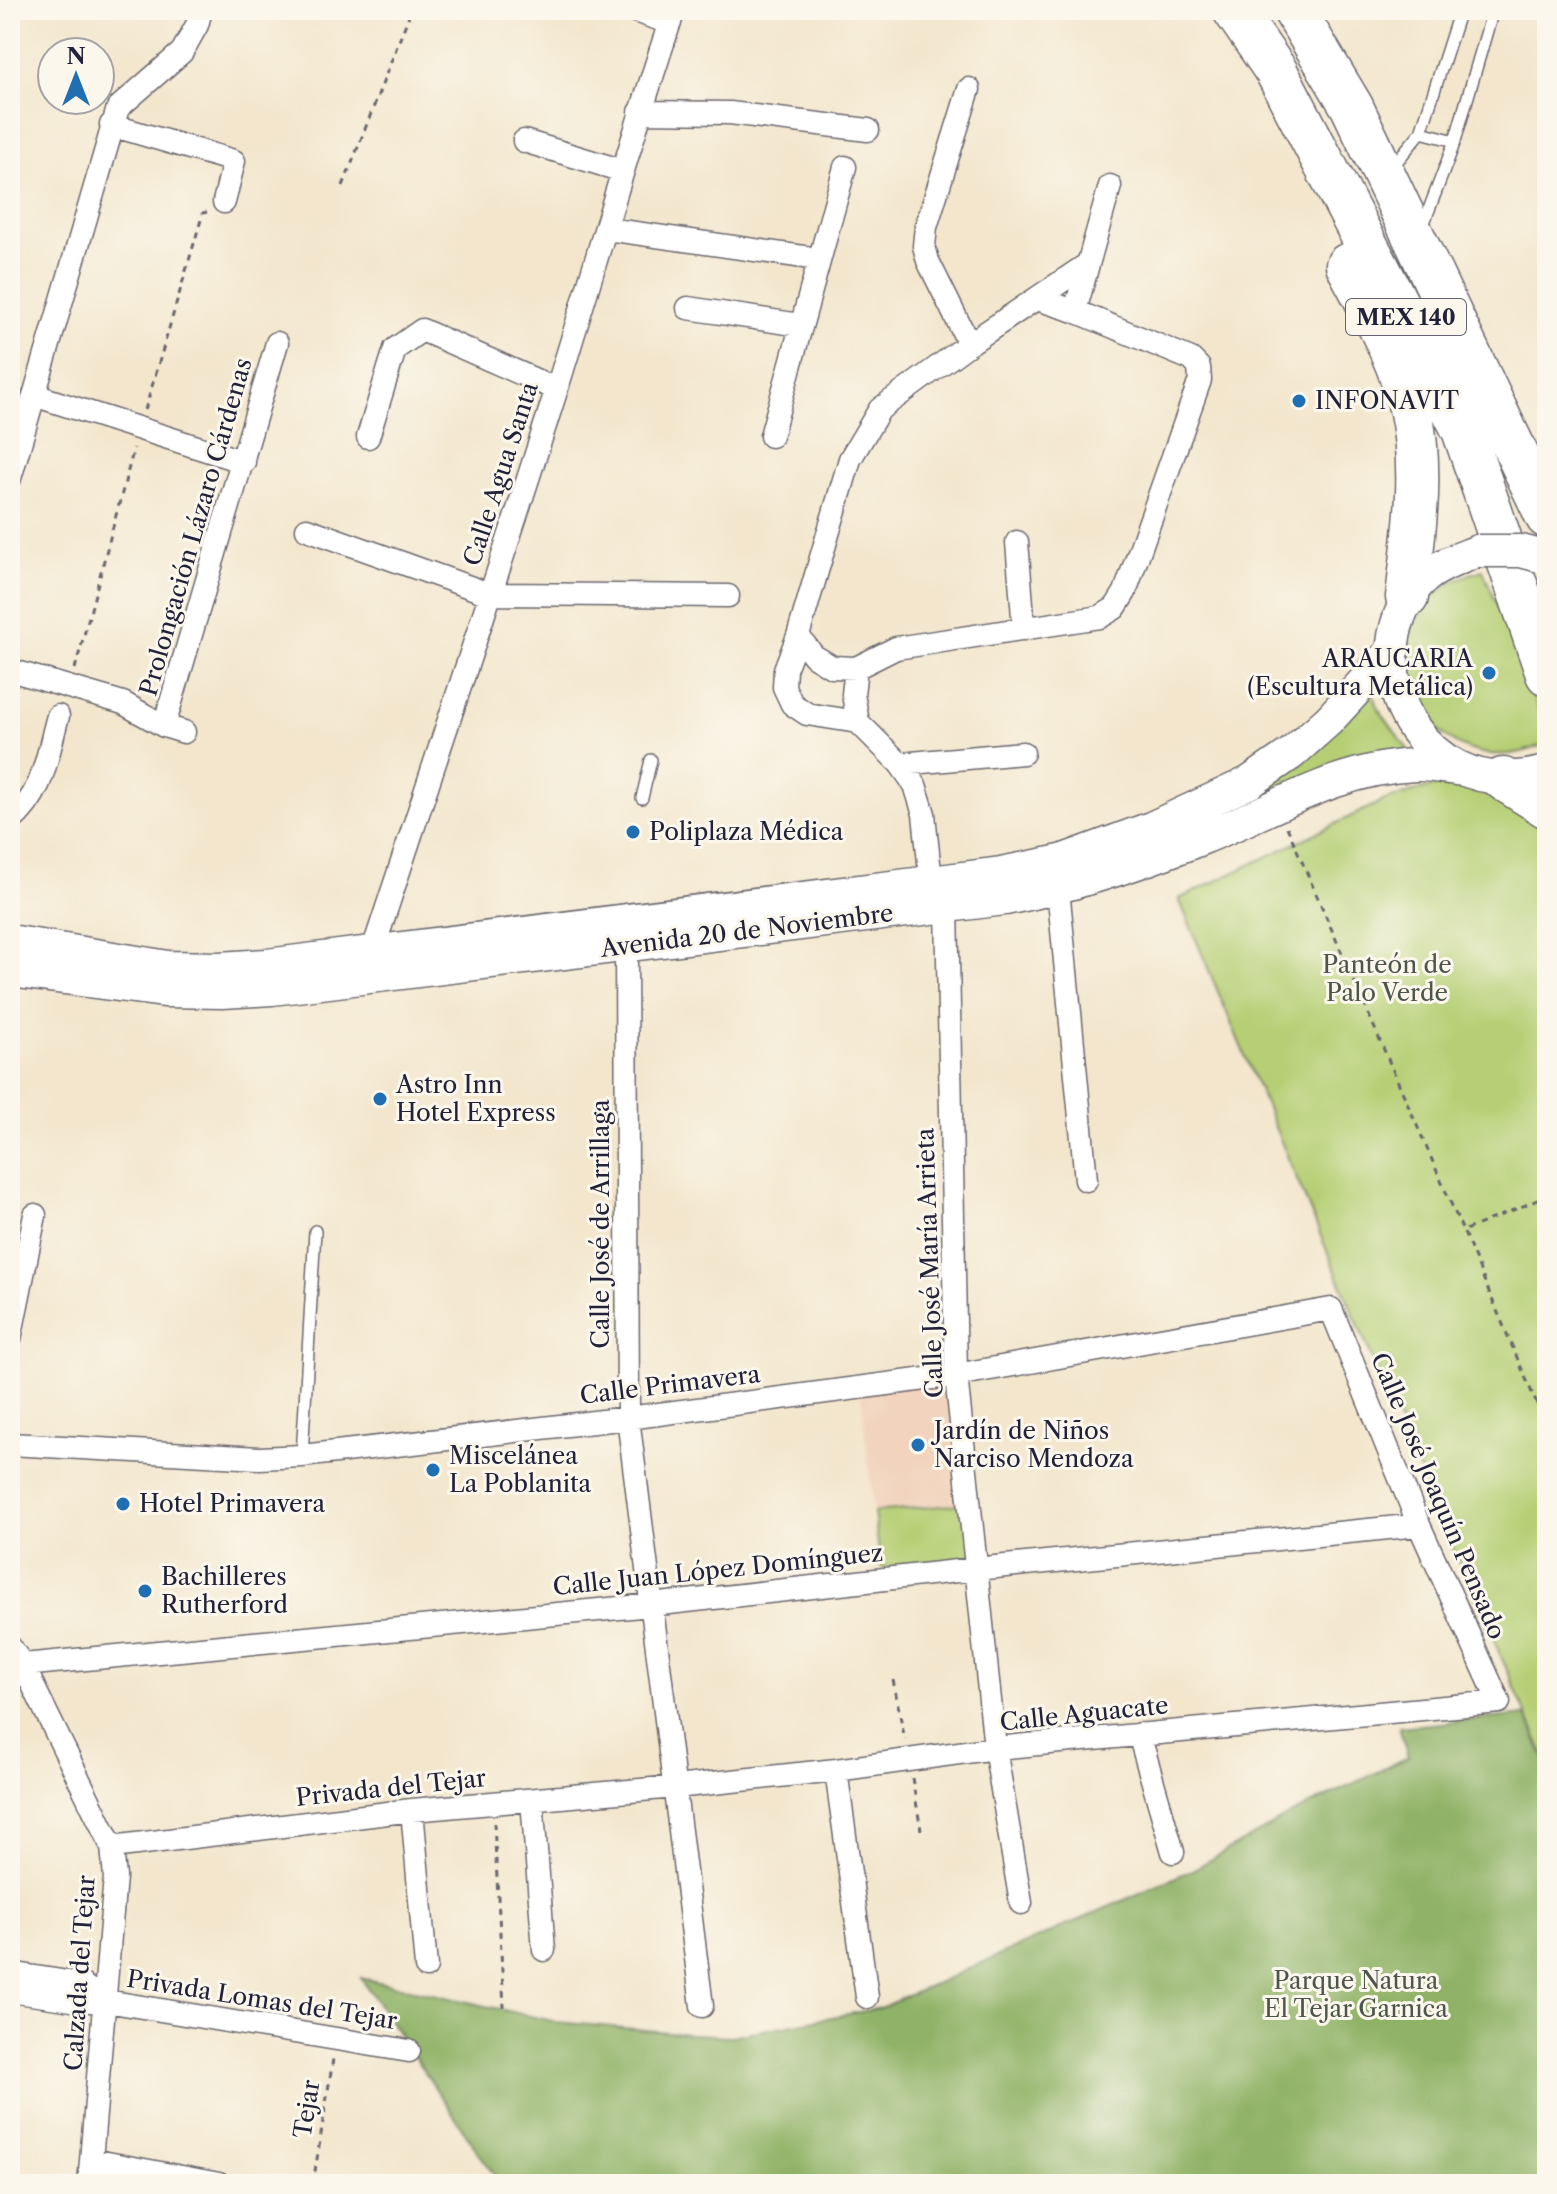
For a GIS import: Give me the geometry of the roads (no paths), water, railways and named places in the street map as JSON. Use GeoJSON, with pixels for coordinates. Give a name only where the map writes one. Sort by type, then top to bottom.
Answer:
{"type":"FeatureCollection","features":[{"type":"Feature","properties":{"kind":"highway"},"geometry":{"type":"LineString","coordinates":[[1203,10],[1256,87],[1397,366],[1411,412],[1416,460],[1417,511],[1407,597]]}},
{"type":"Feature","properties":{"kind":"highway","name":"MEX 140"},"geometry":{"type":"LineString","coordinates":[[1234,10],[1276,71],[1432,365],[1463,430],[1547,674]]}},
{"type":"Feature","properties":{"kind":"highway","name":"MEX 140"},"geometry":{"type":"LineString","coordinates":[[1260,10],[1296,62],[1483,424],[1547,605]]}},
{"type":"Feature","properties":{"kind":"highway"},"geometry":{"type":"LineString","coordinates":[[1294,10],[1352,107],[1386,174],[1542,519]]}},
{"type":"Feature","properties":{"kind":"highway"},"geometry":{"type":"LineString","coordinates":[[1503,779],[1547,807]]}},
{"type":"Feature","properties":{"kind":"main road"},"geometry":{"type":"LineString","coordinates":[[1542,519],[1521,551],[1478,551],[1427,575],[1407,597],[1395,628],[1392,651],[1396,693],[1409,725],[1433,752],[1463,770],[1503,779],[1539,775],[1547,771]]}},
{"type":"Feature","properties":{"kind":"main road","name":"Avenida 20 de Noviembre"},"geometry":{"type":"LineString","coordinates":[[10,971],[164,991],[272,989],[626,946],[939,894],[1001,873],[1061,861],[1151,828],[1250,782],[1292,753],[1329,720],[1392,651]]}},
{"type":"Feature","properties":{"kind":"main road","name":"Avenida 20 de Noviembre"},"geometry":{"type":"LineString","coordinates":[[10,941],[168,967],[207,968],[267,965],[939,894],[1005,899],[1058,888],[1204,838],[1345,778],[1384,768],[1417,765],[1463,770]]}},
{"type":"Feature","properties":{"kind":"street"},"geometry":{"type":"LineString","coordinates":[[10,478],[111,125],[118,108],[128,97],[182,52],[197,25],[201,10]]}},
{"type":"Feature","properties":{"kind":"street"},"geometry":{"type":"LineString","coordinates":[[632,10],[672,17]]}},
{"type":"Feature","properties":{"kind":"street","name":"Calle Agua Santa"},"geometry":{"type":"LineString","coordinates":[[372,953],[556,389],[672,17]]}},
{"type":"Feature","properties":{"kind":"street"},"geometry":{"type":"LineString","coordinates":[[969,89],[926,227],[924,246],[928,261],[969,344]]}},
{"type":"Feature","properties":{"kind":"street"},"geometry":{"type":"LineString","coordinates":[[640,112],[730,113],[868,130]]}},
{"type":"Feature","properties":{"kind":"street"},"geometry":{"type":"LineString","coordinates":[[111,125],[234,161],[224,202]]}},
{"type":"Feature","properties":{"kind":"street"},"geometry":{"type":"LineString","coordinates":[[524,141],[623,171]]}},
{"type":"Feature","properties":{"kind":"street"},"geometry":{"type":"LineString","coordinates":[[771,436],[845,167]]}},
{"type":"Feature","properties":{"kind":"street"},"geometry":{"type":"LineString","coordinates":[[1075,311],[1110,186]]}},
{"type":"Feature","properties":{"kind":"street"},"geometry":{"type":"LineString","coordinates":[[607,229],[818,259]]}},
{"type":"Feature","properties":{"kind":"street"},"geometry":{"type":"LineString","coordinates":[[856,668],[853,694],[858,722],[807,714],[792,704],[784,687],[785,669],[798,636],[850,459],[880,409],[1086,265]]}},
{"type":"Feature","properties":{"kind":"street"},"geometry":{"type":"LineString","coordinates":[[798,636],[814,656],[832,667],[856,668],[896,648],[1100,617],[1115,608],[1125,592],[1200,380],[1199,367],[1191,359],[1075,311],[1037,299]]}},
{"type":"Feature","properties":{"kind":"street"},"geometry":{"type":"LineString","coordinates":[[688,308],[800,325]]}},
{"type":"Feature","properties":{"kind":"street"},"geometry":{"type":"LineString","coordinates":[[368,437],[395,349],[422,330],[556,389]]}},
{"type":"Feature","properties":{"kind":"street","name":"Prolongación Lázaro Cárdenas"},"geometry":{"type":"LineString","coordinates":[[10,670],[123,703],[174,729],[277,343]]}},
{"type":"Feature","properties":{"kind":"street"},"geometry":{"type":"LineString","coordinates":[[34,395],[244,462]]}},
{"type":"Feature","properties":{"kind":"street"},"geometry":{"type":"LineString","coordinates":[[307,529],[489,594],[728,596]]}},
{"type":"Feature","properties":{"kind":"street"},"geometry":{"type":"LineString","coordinates":[[1017,542],[1024,629]]}},
{"type":"Feature","properties":{"kind":"street"},"geometry":{"type":"LineString","coordinates":[[10,822],[27,807],[37,792],[58,716]]}},
{"type":"Feature","properties":{"kind":"street","name":"Calle José María Arrieta"},"geometry":{"type":"LineString","coordinates":[[858,722],[900,764],[915,785],[924,814],[939,894],[956,1375],[995,1748],[1021,1903]]}},
{"type":"Feature","properties":{"kind":"street"},"geometry":{"type":"LineString","coordinates":[[900,764],[1023,753]]}},
{"type":"Feature","properties":{"kind":"street"},"geometry":{"type":"LineString","coordinates":[[1058,888],[1086,1180]]}},
{"type":"Feature","properties":{"kind":"street","name":"Calle José de Arrillaga"},"geometry":{"type":"LineString","coordinates":[[626,946],[628,1418],[702,2006]]}},
{"type":"Feature","properties":{"kind":"street"},"geometry":{"type":"LineString","coordinates":[[10,1339],[35,1215]]}},
{"type":"Feature","properties":{"kind":"street","name":"Calle Primavera"},"geometry":{"type":"LineString","coordinates":[[10,1444],[259,1458],[302,1456],[956,1375],[1331,1309]]}},
{"type":"Feature","properties":{"kind":"street","name":"Calle José Joaquín Pensado"},"geometry":{"type":"LineString","coordinates":[[1331,1309],[1419,1525],[1499,1702]]}},
{"type":"Feature","properties":{"kind":"street","name":"Calle Juan López Domínguez"},"geometry":{"type":"LineString","coordinates":[[16,1656],[651,1605],[1419,1525]]}},
{"type":"Feature","properties":{"kind":"street","name":"Calzada del Tejar"},"geometry":{"type":"LineString","coordinates":[[16,1656],[112,1847],[115,1877],[89,2184]]}},
{"type":"Feature","properties":{"kind":"street","name":"Calle Aguacate"},"geometry":{"type":"LineString","coordinates":[[675,1787],[836,1770],[995,1748],[1499,1702]]}},
{"type":"Feature","properties":{"kind":"street"},"geometry":{"type":"LineString","coordinates":[[1139,1734],[1173,1852]]}},
{"type":"Feature","properties":{"kind":"street"},"geometry":{"type":"LineString","coordinates":[[836,1770],[867,1997]]}},
{"type":"Feature","properties":{"kind":"street","name":"Privada del Tejar"},"geometry":{"type":"LineString","coordinates":[[112,1847],[412,1810],[675,1787]]}},
{"type":"Feature","properties":{"kind":"street"},"geometry":{"type":"LineString","coordinates":[[532,1800],[544,1950]]}},
{"type":"Feature","properties":{"kind":"street"},"geometry":{"type":"LineString","coordinates":[[412,1810],[426,1967]]}},
{"type":"Feature","properties":{"kind":"street"},"geometry":{"type":"LineString","coordinates":[[10,1973],[81,1984],[106,2001]]}},
{"type":"Feature","properties":{"kind":"street"},"geometry":{"type":"LineString","coordinates":[[10,1991],[79,2001],[106,2001]]}},
{"type":"Feature","properties":{"kind":"street","name":"Privada Lomas del Tejar"},"geometry":{"type":"LineString","coordinates":[[106,2001],[409,2051]]}},
{"type":"Feature","properties":{"kind":"street"},"geometry":{"type":"LineString","coordinates":[[91,2160],[219,2184]]}},
{"type":"Feature","properties":{"kind":"lane"},"geometry":{"type":"LineString","coordinates":[[1386,174],[1421,132],[1460,10]]}},
{"type":"Feature","properties":{"kind":"lane"},"geometry":{"type":"LineString","coordinates":[[1417,239],[1455,141],[1493,10]]}},
{"type":"Feature","properties":{"kind":"lane"},"geometry":{"type":"LineString","coordinates":[[1421,132],[1455,141]]}},
{"type":"Feature","properties":{"kind":"lane"},"geometry":{"type":"LineString","coordinates":[[642,798],[651,760]]}},
{"type":"Feature","properties":{"kind":"lane"},"geometry":{"type":"LineString","coordinates":[[302,1456],[315,1231]]}},
{"type":"Feature","properties":{"kind":"place","name":"INFONAVIT"},"geometry":{"type":"Point","coordinates":[1299,401]}},
{"type":"Feature","properties":{"kind":"place","name":"ARAUCARIA (Escultura Metálica)"},"geometry":{"type":"Point","coordinates":[1489,673]}},
{"type":"Feature","properties":{"kind":"place","name":"Poliplaza Médica"},"geometry":{"type":"Point","coordinates":[633,832]}},
{"type":"Feature","properties":{"kind":"place","name":"Astro Inn Hotel Express"},"geometry":{"type":"Point","coordinates":[380,1099]}},
{"type":"Feature","properties":{"kind":"place","name":"Jardín de Niños Narciso Mendoza"},"geometry":{"type":"Point","coordinates":[918,1445]}},
{"type":"Feature","properties":{"kind":"place","name":"Miscelánea La Poblanita"},"geometry":{"type":"Point","coordinates":[433,1470]}},
{"type":"Feature","properties":{"kind":"place","name":"Hotel Primavera"},"geometry":{"type":"Point","coordinates":[123,1504]}},
{"type":"Feature","properties":{"kind":"place","name":"Bachilleres Rutherford"},"geometry":{"type":"Point","coordinates":[145,1591]}},
{"type":"Feature","properties":{"kind":"park label","name":"Panteón de Palo Verde"},"geometry":{"type":"Point","coordinates":[1387,979]}},
{"type":"Feature","properties":{"kind":"park label","name":"Parque Natura El Tejar Garnica"},"geometry":{"type":"Point","coordinates":[1356,1995]}}]}
